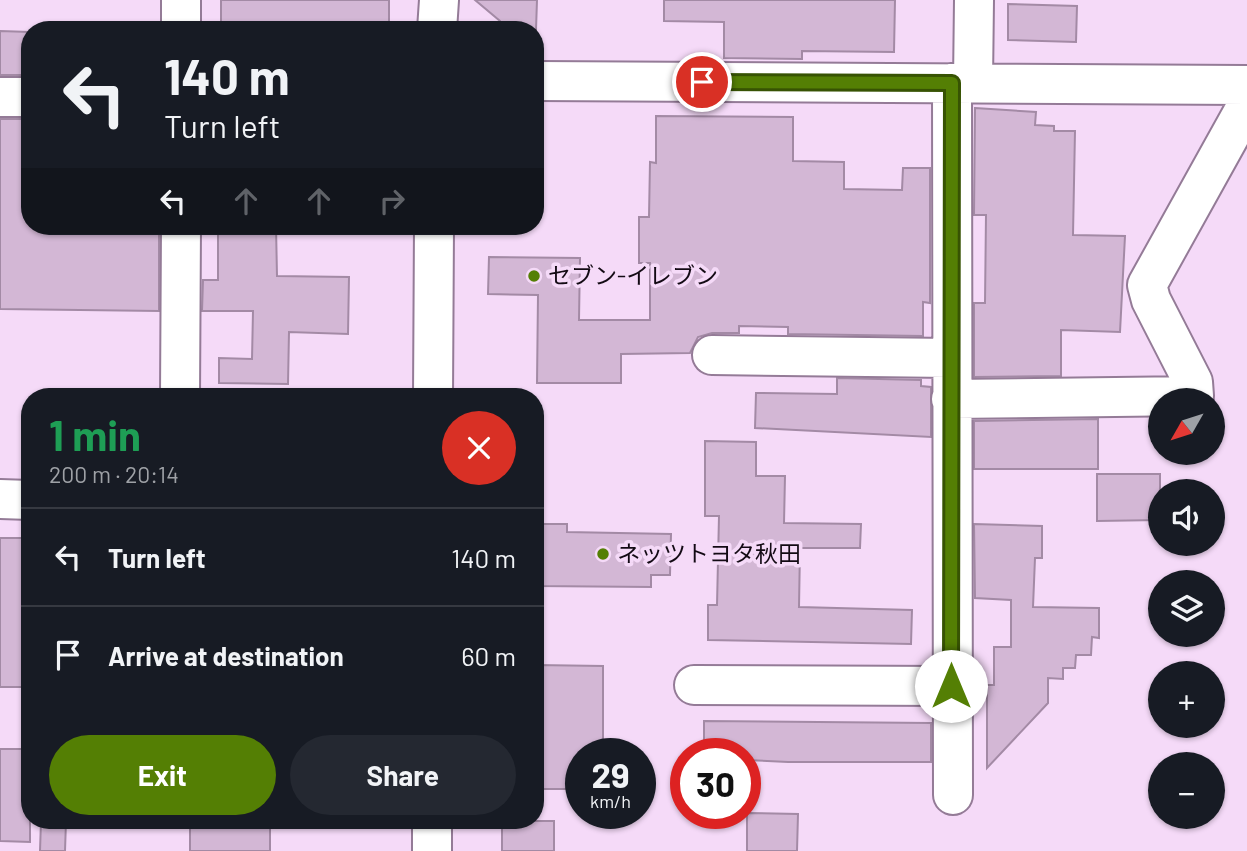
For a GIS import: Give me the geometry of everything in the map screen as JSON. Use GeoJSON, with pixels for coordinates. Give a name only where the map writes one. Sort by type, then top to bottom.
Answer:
{"type":"FeatureCollection","features":[{"type":"Feature","properties":{"kind":"main road"},"geometry":{"type":"LineString","coordinates":[[181,0],[181,21]]}},
{"type":"Feature","properties":{"kind":"main road"},"geometry":{"type":"LineString","coordinates":[[438,21],[439,0]]}},
{"type":"Feature","properties":{"kind":"main road"},"geometry":{"type":"LineString","coordinates":[[953,795],[951,358],[963,82],[974,0]]}},
{"type":"Feature","properties":{"kind":"main road"},"geometry":{"type":"LineString","coordinates":[[544,81],[1247,85]]}},
{"type":"Feature","properties":{"kind":"main road"},"geometry":{"type":"LineString","coordinates":[[0,97],[21,97]]}},
{"type":"Feature","properties":{"kind":"main road"},"geometry":{"type":"LineString","coordinates":[[951,399],[1194,396],[1193,382],[1151,300],[1147,285],[1247,105]]}},
{"type":"Feature","properties":{"kind":"main road"},"geometry":{"type":"LineString","coordinates":[[180,388],[181,235]]}},
{"type":"Feature","properties":{"kind":"main road"},"geometry":{"type":"LineString","coordinates":[[433,388],[434,235]]}},
{"type":"Feature","properties":{"kind":"main road"},"geometry":{"type":"LineString","coordinates":[[712,355],[951,358]]}},
{"type":"Feature","properties":{"kind":"main road"},"geometry":{"type":"LineString","coordinates":[[0,499],[21,500]]}},
{"type":"Feature","properties":{"kind":"main road"},"geometry":{"type":"LineString","coordinates":[[694,685],[951,686]]}},
{"type":"Feature","properties":{"kind":"main road"},"geometry":{"type":"LineString","coordinates":[[432,829],[432,851]]}},
{"type":"Feature","properties":{"kind":"building"},"geometry":{"type":"Polygon","coordinates":[[[221,0],[389,0],[389,21],[221,21],[221,0]]]}},
{"type":"Feature","properties":{"kind":"building"},"geometry":{"type":"Polygon","coordinates":[[[475,0],[537,0],[536,21],[500,21],[475,0]]]}},
{"type":"Feature","properties":{"kind":"building"},"geometry":{"type":"Polygon","coordinates":[[[664,0],[895,0],[894,52],[802,51],[802,59],[724,58],[724,22],[664,21],[664,0]]]}},
{"type":"Feature","properties":{"kind":"building"},"geometry":{"type":"Polygon","coordinates":[[[1008,4],[1077,6],[1076,42],[1008,40],[1008,4]]]}},
{"type":"Feature","properties":{"kind":"building"},"geometry":{"type":"Polygon","coordinates":[[[0,31],[21,32],[21,75],[0,75],[0,31]]]}},
{"type":"Feature","properties":{"kind":"building"},"geometry":{"type":"Polygon","coordinates":[[[975,108],[1036,112],[1035,125],[1054,126],[1054,131],[1075,131],[1073,235],[1125,236],[1120,332],[1061,330],[1061,376],[974,377],[974,303],[985,303],[986,215],[974,215],[975,108]]]}},
{"type":"Feature","properties":{"kind":"building"},"geometry":{"type":"Polygon","coordinates":[[[656,116],[793,117],[793,161],[844,162],[844,189],[902,190],[903,168],[930,168],[930,303],[923,302],[923,336],[788,334],[788,327],[739,326],[739,333],[712,333],[698,337],[690,353],[621,354],[621,383],[537,383],[538,295],[488,294],[489,257],[580,258],[579,320],[650,320],[650,263],[639,263],[639,217],[649,217],[650,162],[656,163],[656,116]]]}},
{"type":"Feature","properties":{"kind":"building"},"geometry":{"type":"Polygon","coordinates":[[[0,119],[21,119],[21,235],[159,235],[159,311],[0,309],[0,119]]]}},
{"type":"Feature","properties":{"kind":"building"},"geometry":{"type":"Polygon","coordinates":[[[218,235],[276,235],[277,276],[349,277],[348,334],[289,332],[288,384],[219,383],[219,358],[252,359],[253,311],[202,311],[203,280],[218,280],[218,235]]]}},
{"type":"Feature","properties":{"kind":"building"},"geometry":{"type":"Polygon","coordinates":[[[837,378],[921,380],[921,386],[931,387],[931,437],[755,428],[756,393],[837,394],[837,378]]]}},
{"type":"Feature","properties":{"kind":"building"},"geometry":{"type":"Polygon","coordinates":[[[1098,419],[1098,469],[974,469],[974,421],[1098,419]]]}},
{"type":"Feature","properties":{"kind":"building"},"geometry":{"type":"Polygon","coordinates":[[[705,441],[756,442],[756,476],[785,476],[784,523],[861,524],[860,548],[800,548],[799,607],[912,610],[911,644],[708,640],[708,605],[717,605],[719,516],[705,516],[705,441]]]}},
{"type":"Feature","properties":{"kind":"building"},"geometry":{"type":"Polygon","coordinates":[[[1097,474],[1160,474],[1160,479],[1148,479],[1148,520],[1097,521],[1097,474]]]}},
{"type":"Feature","properties":{"kind":"building","name":"ネッツトヨタ秋田"},"geometry":{"type":"Polygon","coordinates":[[[544,524],[567,524],[567,532],[671,534],[670,575],[651,575],[651,587],[544,586],[544,524]]]}},
{"type":"Feature","properties":{"kind":"building"},"geometry":{"type":"Polygon","coordinates":[[[974,524],[1042,526],[1042,558],[1035,558],[1033,607],[1099,608],[1099,638],[1092,637],[1091,655],[1076,655],[1075,668],[1063,668],[1063,679],[1048,678],[1048,703],[987,768],[987,685],[994,685],[994,647],[1011,647],[1011,600],[975,598],[974,524]]]}},
{"type":"Feature","properties":{"kind":"building"},"geometry":{"type":"Polygon","coordinates":[[[0,538],[21,538],[21,687],[0,687],[0,538]]]}},
{"type":"Feature","properties":{"kind":"building"},"geometry":{"type":"Polygon","coordinates":[[[544,665],[603,666],[603,738],[565,738],[565,789],[544,789],[544,665]]]}},
{"type":"Feature","properties":{"kind":"building"},"geometry":{"type":"Polygon","coordinates":[[[704,721],[931,723],[931,762],[761,761],[761,738],[704,738],[704,721]]]}},
{"type":"Feature","properties":{"kind":"building"},"geometry":{"type":"Polygon","coordinates":[[[0,749],[21,749],[21,829],[30,829],[30,842],[0,841],[0,749]]]}},
{"type":"Feature","properties":{"kind":"building"},"geometry":{"type":"Polygon","coordinates":[[[761,813],[798,814],[797,851],[747,851],[747,829],[761,829],[761,813]]]}},
{"type":"Feature","properties":{"kind":"building"},"geometry":{"type":"Polygon","coordinates":[[[544,821],[554,821],[554,851],[502,851],[502,829],[544,829],[544,821]]]}},
{"type":"Feature","properties":{"kind":"building"},"geometry":{"type":"Polygon","coordinates":[[[41,829],[66,829],[65,851],[40,851],[41,829]]]}},
{"type":"Feature","properties":{"kind":"building"},"geometry":{"type":"Polygon","coordinates":[[[190,829],[270,829],[270,851],[190,851],[190,829]]]}},
{"type":"Feature","properties":{"kind":"place","name":"セブン-イレブン"},"geometry":{"type":"Point","coordinates":[534,276]}},
{"type":"Feature","properties":{"kind":"place","name":"ネッツトヨタ秋田"},"geometry":{"type":"Point","coordinates":[603,554]}},
{"type":"Feature","properties":{"kind":"route"},"geometry":{"type":"LineString","coordinates":[[702,82],[952,83],[951,686]]}}]}
